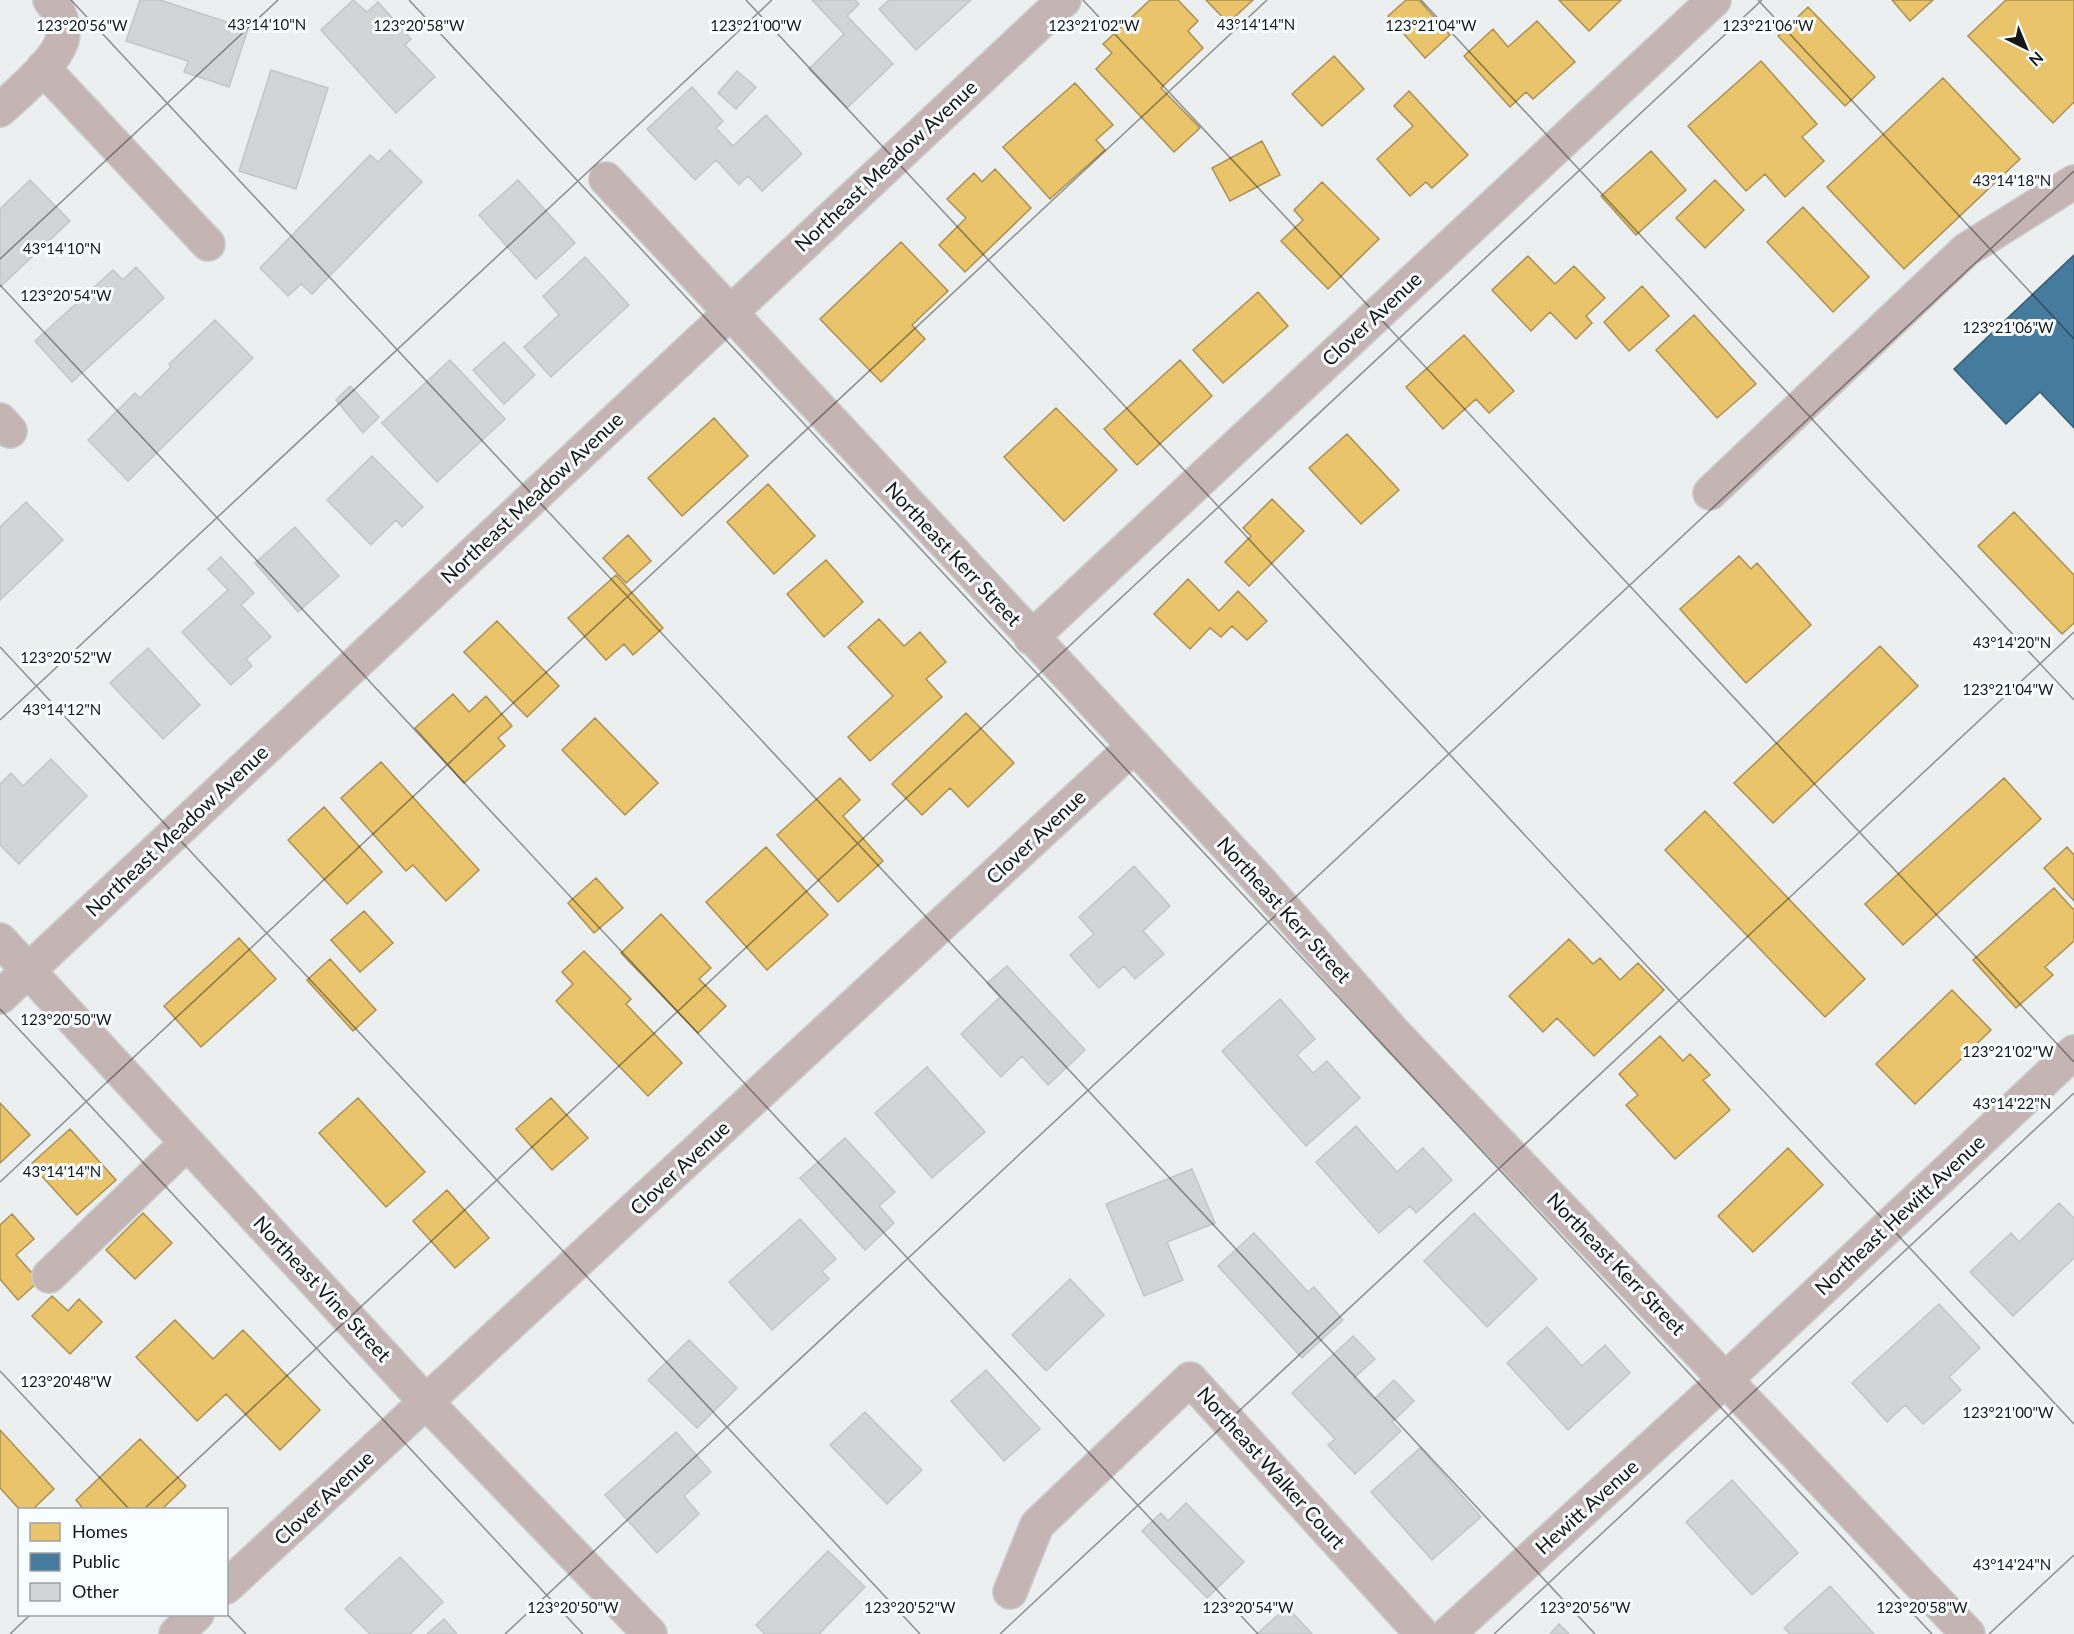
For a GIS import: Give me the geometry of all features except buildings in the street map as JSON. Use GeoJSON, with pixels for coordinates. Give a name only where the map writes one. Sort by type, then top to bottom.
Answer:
{"type":"FeatureCollection","features":[{"type":"Feature","properties":{"kind":"street"},"geometry":{"type":"LineString","coordinates":[[0,110],[43,68],[64,36],[60,14],[50,0]]}},
{"type":"Feature","properties":{"kind":"street","name":"Northeast Meadow Avenue"},"geometry":{"type":"LineString","coordinates":[[0,997],[1064,0]]}},
{"type":"Feature","properties":{"kind":"street","name":"Clover Avenue"},"geometry":{"type":"LineString","coordinates":[[1031,638],[1714,0]]}},
{"type":"Feature","properties":{"kind":"street"},"geometry":{"type":"LineString","coordinates":[[43,68],[208,244]]}},
{"type":"Feature","properties":{"kind":"street","name":"Northeast Kerr Street"},"geometry":{"type":"LineString","coordinates":[[606,179],[1031,638],[1258,879],[1397,1036],[1968,1634]]}},
{"type":"Feature","properties":{"kind":"street"},"geometry":{"type":"LineString","coordinates":[[1710,493],[1966,250],[2074,182]]}},
{"type":"Feature","properties":{"kind":"street","name":"Clover Avenue"},"geometry":{"type":"LineString","coordinates":[[228,1585],[1133,747]]}},
{"type":"Feature","properties":{"kind":"street","name":"Northeast Vine Street"},"geometry":{"type":"LineString","coordinates":[[0,940],[427,1403],[650,1634]]}},
{"type":"Feature","properties":{"kind":"street","name":"Northeast Hewitt Avenue"},"geometry":{"type":"LineString","coordinates":[[1726,1379],[2074,1052]]}},
{"type":"Feature","properties":{"kind":"street"},"geometry":{"type":"LineString","coordinates":[[49,1276],[187,1143]]}},
{"type":"Feature","properties":{"kind":"street","name":"Northeast Walker Court"},"geometry":{"type":"LineString","coordinates":[[1010,1592],[1037,1526],[1190,1379],[1422,1634]]}},
{"type":"Feature","properties":{"kind":"street","name":"Hewitt Avenue"},"geometry":{"type":"LineString","coordinates":[[1448,1634],[1726,1379]]}},
{"type":"Feature","properties":{"kind":"street"},"geometry":{"type":"LineString","coordinates":[[176,1634],[195,1616]]}}]}
